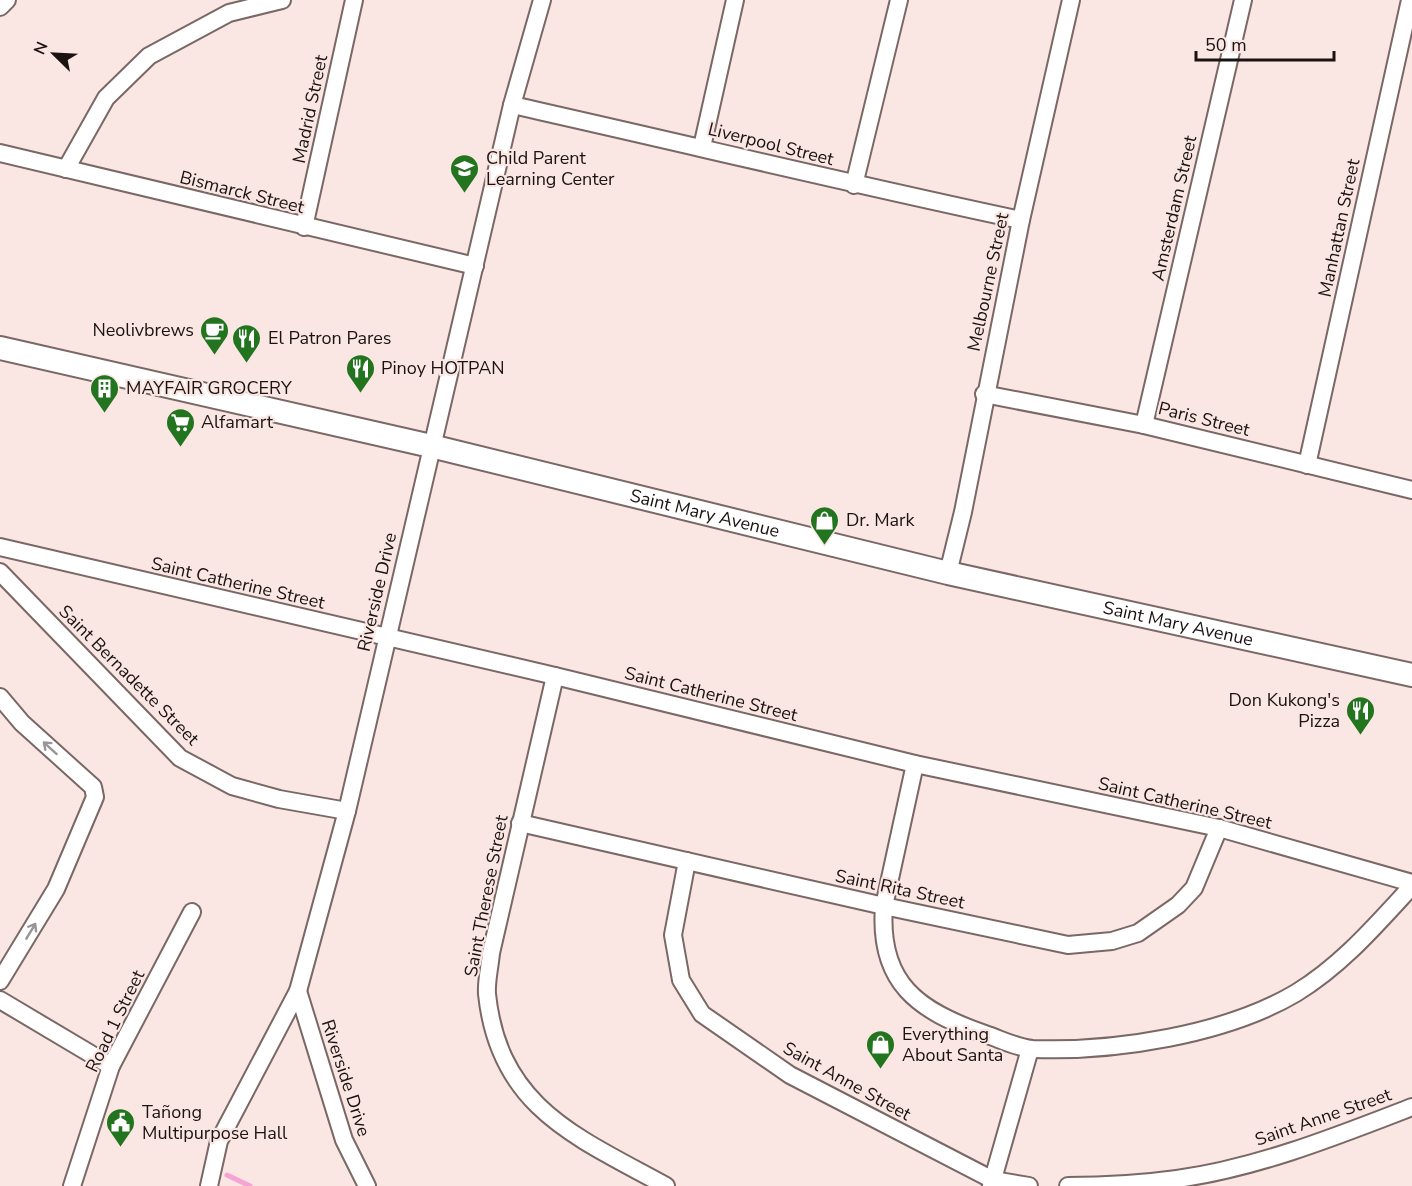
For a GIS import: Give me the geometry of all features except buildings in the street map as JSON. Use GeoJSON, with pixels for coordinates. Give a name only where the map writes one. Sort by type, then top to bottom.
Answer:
{"type":"FeatureCollection","features":[{"type":"Feature","properties":{"kind":"street"},"geometry":{"type":"LineString","coordinates":[[0,7],[7,0]]}},
{"type":"Feature","properties":{"kind":"street"},"geometry":{"type":"LineString","coordinates":[[66,169],[106,98],[149,57],[229,13],[282,0]]}},
{"type":"Feature","properties":{"kind":"street","name":"Madrid Street"},"geometry":{"type":"LineString","coordinates":[[304,227],[354,0]]}},
{"type":"Feature","properties":{"kind":"street","name":"Riverside Drive"},"geometry":{"type":"LineString","coordinates":[[367,1186],[344,1140],[298,991],[347,811],[512,105],[542,0]]}},
{"type":"Feature","properties":{"kind":"street"},"geometry":{"type":"LineString","coordinates":[[702,147],[735,0]]}},
{"type":"Feature","properties":{"kind":"street"},"geometry":{"type":"LineString","coordinates":[[854,185],[899,0]]}},
{"type":"Feature","properties":{"kind":"street","name":"Melbourne Street"},"geometry":{"type":"LineString","coordinates":[[948,573],[963,512],[984,394],[1021,220],[1071,0]]}},
{"type":"Feature","properties":{"kind":"street","name":"Amsterdam Street"},"geometry":{"type":"LineString","coordinates":[[1144,425],[1243,0]]}},
{"type":"Feature","properties":{"kind":"street","name":"Manhattan Street"},"geometry":{"type":"LineString","coordinates":[[1307,465],[1410,0]]}},
{"type":"Feature","properties":{"kind":"street","name":"Liverpool Street"},"geometry":{"type":"LineString","coordinates":[[512,105],[702,147],[854,185],[1021,220]]}},
{"type":"Feature","properties":{"kind":"street","name":"Bismarck Street"},"geometry":{"type":"LineString","coordinates":[[0,153],[475,266]]}},
{"type":"Feature","properties":{"kind":"street","name":"Saint Mary Avenue"},"geometry":{"type":"LineString","coordinates":[[0,348],[431,446],[948,573],[1412,675]]}},
{"type":"Feature","properties":{"kind":"street","name":"Paris Street"},"geometry":{"type":"LineString","coordinates":[[984,394],[1144,425],[1412,490]]}},
{"type":"Feature","properties":{"kind":"street","name":"Saint Catherine Street"},"geometry":{"type":"LineString","coordinates":[[0,547],[555,676],[915,764],[1219,828],[1412,884]]}},
{"type":"Feature","properties":{"kind":"street","name":"Saint Bernadette Street"},"geometry":{"type":"LineString","coordinates":[[0,572],[180,758],[232,786],[279,799],[347,811]]}},
{"type":"Feature","properties":{"kind":"street","name":"Saint Therese Street"},"geometry":{"type":"LineString","coordinates":[[555,676],[491,953],[487,992],[500,1054],[517,1083],[542,1111],[574,1135],[666,1186]]}},
{"type":"Feature","properties":{"kind":"street"},"geometry":{"type":"LineString","coordinates":[[0,697],[22,723],[93,787],[95,797],[56,889],[0,981]]}},
{"type":"Feature","properties":{"kind":"street"},"geometry":{"type":"LineString","coordinates":[[915,764],[884,906],[882,928],[886,955],[895,977],[912,998],[950,1022],[1030,1049],[1102,1047],[1218,1028],[1295,993],[1349,954],[1412,884]]}},
{"type":"Feature","properties":{"kind":"street","name":"Saint Rita Street"},"geometry":{"type":"LineString","coordinates":[[520,823],[884,906],[1068,945],[1112,941],[1138,933],[1178,904],[1194,888],[1219,828]]}},
{"type":"Feature","properties":{"kind":"street","name":"Saint Anne Street"},"geometry":{"type":"LineString","coordinates":[[687,861],[673,935],[681,980],[702,1014],[790,1075],[992,1183],[1029,1186]]}},
{"type":"Feature","properties":{"kind":"street","name":"Road 1 Street"},"geometry":{"type":"LineString","coordinates":[[72,1186],[111,1066],[192,912]]}},
{"type":"Feature","properties":{"kind":"street"},"geometry":{"type":"LineString","coordinates":[[210,1178],[219,1141],[298,991]]}},
{"type":"Feature","properties":{"kind":"street"},"geometry":{"type":"LineString","coordinates":[[0,1000],[111,1066]]}},
{"type":"Feature","properties":{"kind":"street"},"geometry":{"type":"LineString","coordinates":[[992,1183],[1030,1049]]}},
{"type":"Feature","properties":{"kind":"street","name":"Saint Anne Street"},"geometry":{"type":"LineString","coordinates":[[1068,1186],[1107,1186],[1178,1179],[1241,1165],[1343,1133],[1412,1107]]}},
{"type":"Feature","properties":{"kind":"waterway"},"geometry":{"type":"LineString","coordinates":[[227,1175],[250,1186]]}},
{"type":"Feature","properties":{"kind":"place","name":"Child Parent Learning Center"},"geometry":{"type":"Point","coordinates":[465,194]}},
{"type":"Feature","properties":{"kind":"place","name":"Neolivbrews"},"geometry":{"type":"Point","coordinates":[215,356]}},
{"type":"Feature","properties":{"kind":"place","name":"El Patron Pares"},"geometry":{"type":"Point","coordinates":[247,364]}},
{"type":"Feature","properties":{"kind":"place","name":"Pinoy HOTPAN"},"geometry":{"type":"Point","coordinates":[360,394]}},
{"type":"Feature","properties":{"kind":"place","name":"MAYFAIR GROCERY"},"geometry":{"type":"Point","coordinates":[105,414]}},
{"type":"Feature","properties":{"kind":"place","name":"Alfamart"},"geometry":{"type":"Point","coordinates":[180,448]}},
{"type":"Feature","properties":{"kind":"place","name":"Dr. Mark"},"geometry":{"type":"Point","coordinates":[825,546]}},
{"type":"Feature","properties":{"kind":"place","name":"Don Kukong's Pizza"},"geometry":{"type":"Point","coordinates":[1361,736]}},
{"type":"Feature","properties":{"kind":"place","name":"Everything About Santa"},"geometry":{"type":"Point","coordinates":[881,1070]}},
{"type":"Feature","properties":{"kind":"place","name":"Tañong Multipurpose Hall"},"geometry":{"type":"Point","coordinates":[121,1148]}}]}
